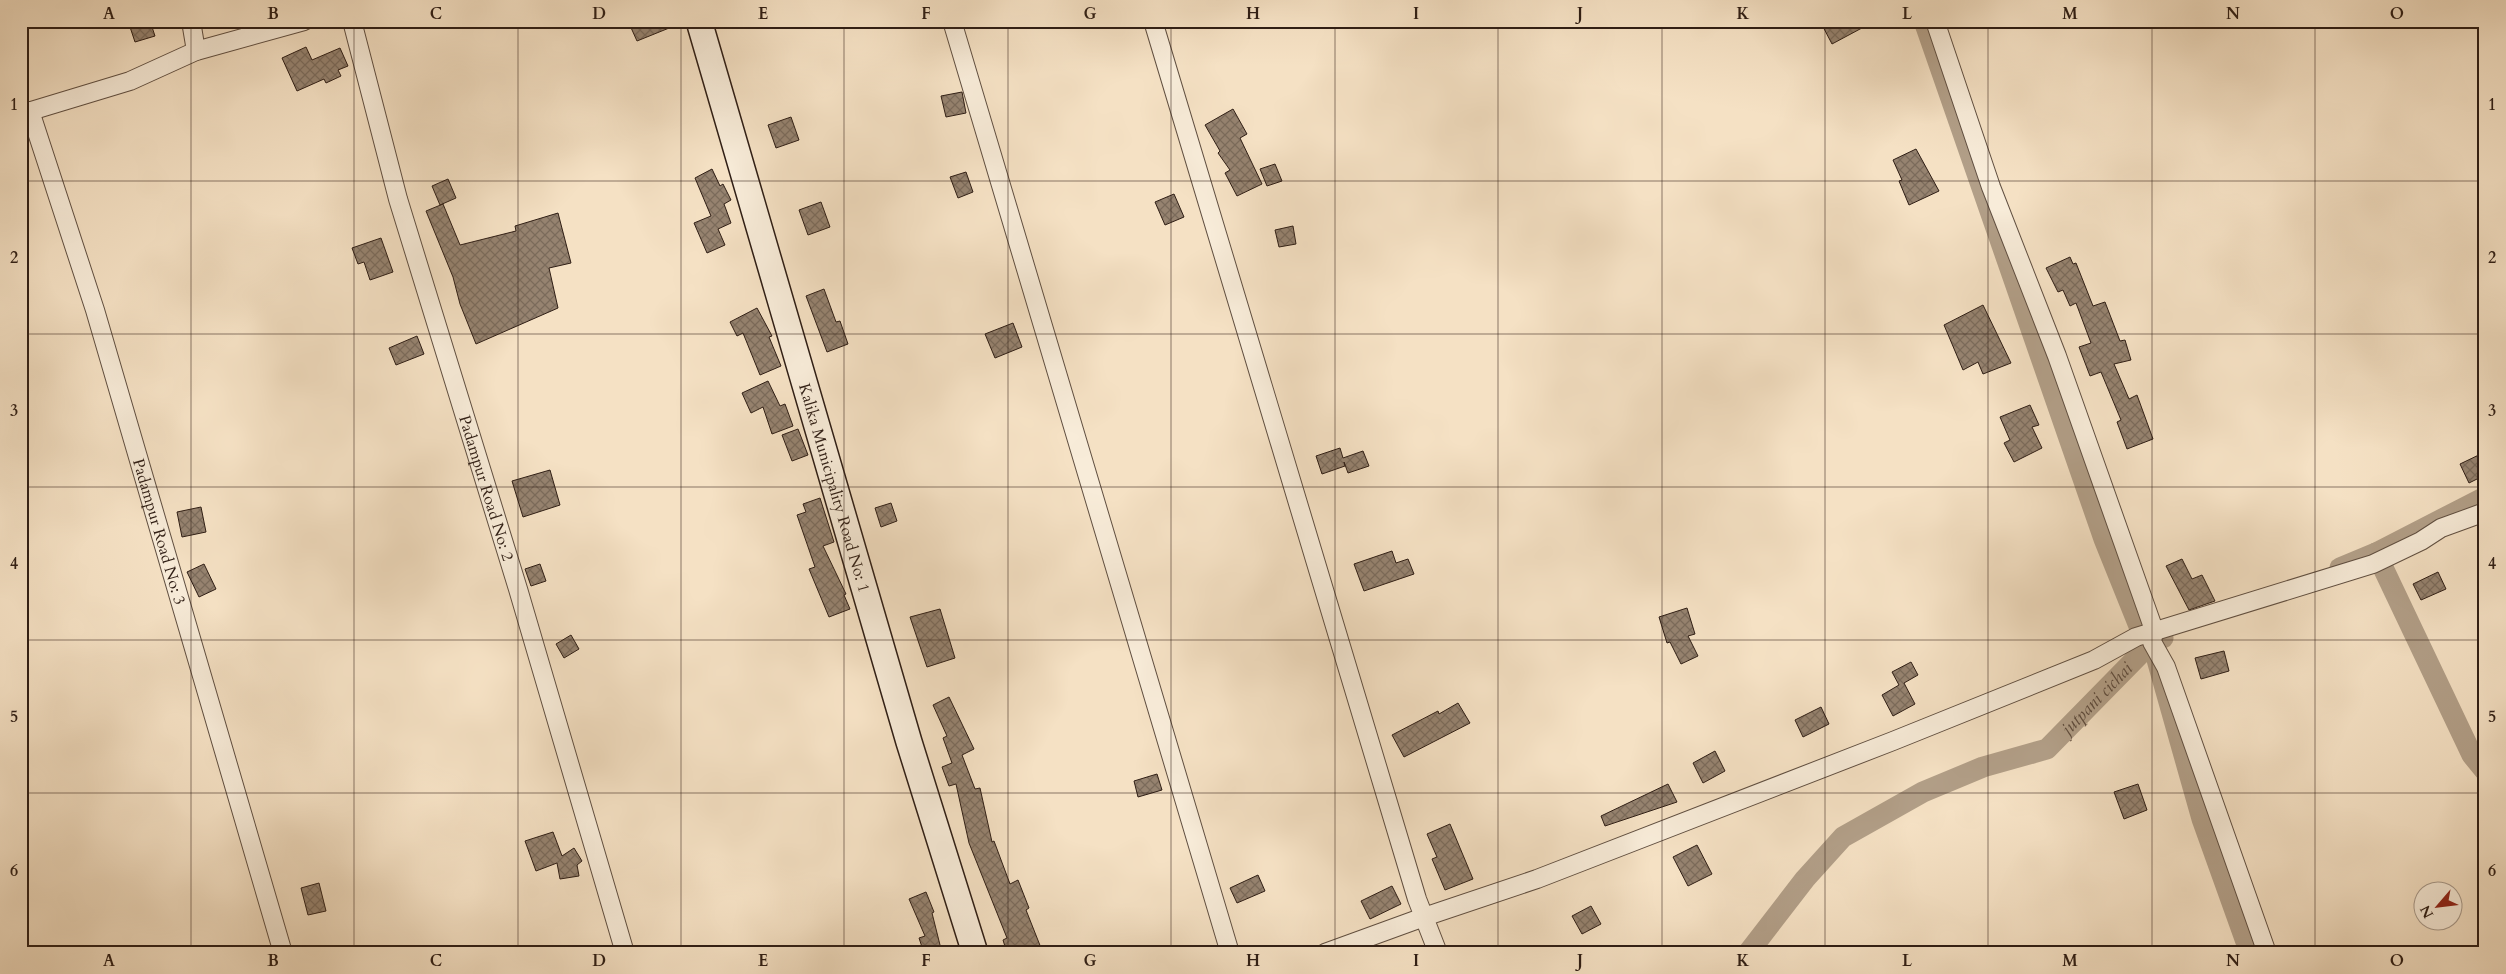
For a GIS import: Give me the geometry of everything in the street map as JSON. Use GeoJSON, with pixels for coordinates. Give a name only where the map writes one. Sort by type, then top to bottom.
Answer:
{"type":"FeatureCollection","features":[{"type":"Feature","properties":{"kind":"street"},"geometry":{"type":"LineString","coordinates":[[191,21],[196,51]]}},
{"type":"Feature","properties":{"kind":"street"},"geometry":{"type":"LineString","coordinates":[[26,112],[130,81],[196,51],[304,21]]}},
{"type":"Feature","properties":{"kind":"street","name":"Padampur Road No: 2"},"geometry":{"type":"LineString","coordinates":[[352,21],[398,199],[521,598],[625,953]]}},
{"type":"Feature","properties":{"kind":"street","name":"Kalika Municipality Road No: 1"},"geometry":{"type":"LineString","coordinates":[[699,21],[909,742],[975,953]]}},
{"type":"Feature","properties":{"kind":"street"},"geometry":{"type":"LineString","coordinates":[[952,21],[1230,953]]}},
{"type":"Feature","properties":{"kind":"street"},"geometry":{"type":"LineString","coordinates":[[1152,21],[1424,917],[1438,953]]}},
{"type":"Feature","properties":{"kind":"street"},"geometry":{"type":"LineString","coordinates":[[1935,21],[1991,187],[2057,356],[2146,633],[2166,667],[2266,953]]}},
{"type":"Feature","properties":{"kind":"street","name":"Padampur Road No: 3"},"geometry":{"type":"LineString","coordinates":[[26,112],[96,310],[283,953]]}},
{"type":"Feature","properties":{"kind":"street"},"geometry":{"type":"LineString","coordinates":[[1325,953],[1537,879],[1893,741],[2094,660],[2146,633],[2373,564],[2421,541],[2441,528],[2485,512]]}},
{"type":"Feature","properties":{"kind":"building"},"geometry":{"type":"Polygon","coordinates":[[[128,21],[150,21],[155,36],[135,42],[128,21]]]}},
{"type":"Feature","properties":{"kind":"building"},"geometry":{"type":"Polygon","coordinates":[[[628,21],[684,21],[684,22],[637,41],[628,21]]]}},
{"type":"Feature","properties":{"kind":"building"},"geometry":{"type":"Polygon","coordinates":[[[1820,21],[1875,21],[1832,44],[1820,21]]]}},
{"type":"Feature","properties":{"kind":"building"},"geometry":{"type":"Polygon","coordinates":[[[306,47],[312,60],[340,48],[348,66],[338,70],[341,76],[326,83],[324,79],[297,91],[282,58],[306,47]]]}},
{"type":"Feature","properties":{"kind":"building"},"geometry":{"type":"Polygon","coordinates":[[[962,92],[966,113],[946,117],[941,96],[962,92]]]}},
{"type":"Feature","properties":{"kind":"building"},"geometry":{"type":"Polygon","coordinates":[[[1233,109],[1247,134],[1240,138],[1262,184],[1237,196],[1225,173],[1230,170],[1218,153],[1220,151],[1205,125],[1233,109]]]}},
{"type":"Feature","properties":{"kind":"building"},"geometry":{"type":"Polygon","coordinates":[[[791,117],[799,140],[776,148],[768,125],[791,117]]]}},
{"type":"Feature","properties":{"kind":"building"},"geometry":{"type":"Polygon","coordinates":[[[1916,149],[1939,191],[1909,205],[1899,181],[1902,180],[1893,160],[1916,149]]]}},
{"type":"Feature","properties":{"kind":"building"},"geometry":{"type":"Polygon","coordinates":[[[1275,164],[1282,181],[1267,186],[1260,169],[1275,164]]]}},
{"type":"Feature","properties":{"kind":"building"},"geometry":{"type":"Polygon","coordinates":[[[712,169],[720,186],[723,184],[731,200],[724,204],[731,223],[718,229],[725,245],[707,253],[694,223],[711,216],[695,178],[712,169]]]}},
{"type":"Feature","properties":{"kind":"building"},"geometry":{"type":"Polygon","coordinates":[[[966,172],[973,192],[958,198],[950,177],[966,172]]]}},
{"type":"Feature","properties":{"kind":"building"},"geometry":{"type":"Polygon","coordinates":[[[448,179],[456,198],[440,205],[432,186],[448,179]]]}},
{"type":"Feature","properties":{"kind":"building"},"geometry":{"type":"Polygon","coordinates":[[[1174,194],[1184,217],[1165,225],[1155,202],[1174,194]]]}},
{"type":"Feature","properties":{"kind":"building"},"geometry":{"type":"Polygon","coordinates":[[[821,202],[830,227],[808,235],[799,210],[821,202]]]}},
{"type":"Feature","properties":{"kind":"building"},"geometry":{"type":"Polygon","coordinates":[[[443,204],[460,245],[516,231],[515,226],[558,213],[571,263],[549,268],[558,308],[476,344],[460,304],[453,277],[426,211],[443,204]]]}},
{"type":"Feature","properties":{"kind":"building"},"geometry":{"type":"Polygon","coordinates":[[[1293,226],[1296,244],[1279,247],[1275,230],[1293,226]]]}},
{"type":"Feature","properties":{"kind":"building"},"geometry":{"type":"Polygon","coordinates":[[[381,238],[393,272],[370,280],[364,262],[358,264],[352,248],[381,238]]]}},
{"type":"Feature","properties":{"kind":"building"},"geometry":{"type":"Polygon","coordinates":[[[2070,257],[2073,264],[2076,263],[2093,306],[2105,302],[2120,341],[2125,340],[2131,360],[2114,364],[2129,399],[2137,395],[2153,439],[2127,449],[2117,422],[2121,420],[2101,372],[2090,376],[2079,347],[2091,343],[2076,303],[2070,306],[2063,290],[2058,292],[2046,268],[2070,257]]]}},
{"type":"Feature","properties":{"kind":"building"},"geometry":{"type":"Polygon","coordinates":[[[824,289],[836,322],[840,321],[848,344],[827,352],[806,296],[824,289]]]}},
{"type":"Feature","properties":{"kind":"building"},"geometry":{"type":"Polygon","coordinates":[[[1983,305],[2011,363],[1983,374],[1978,362],[1963,370],[1944,325],[1983,305]]]}},
{"type":"Feature","properties":{"kind":"building"},"geometry":{"type":"Polygon","coordinates":[[[757,308],[772,336],[769,337],[781,366],[760,375],[743,333],[737,336],[730,322],[757,308]]]}},
{"type":"Feature","properties":{"kind":"building"},"geometry":{"type":"Polygon","coordinates":[[[1013,323],[1022,347],[995,358],[985,334],[1013,323]]]}},
{"type":"Feature","properties":{"kind":"building"},"geometry":{"type":"Polygon","coordinates":[[[417,336],[424,354],[396,365],[389,348],[417,336]]]}},
{"type":"Feature","properties":{"kind":"building"},"geometry":{"type":"Polygon","coordinates":[[[768,381],[780,406],[785,404],[793,426],[772,434],[763,407],[751,413],[742,393],[768,381]]]}},
{"type":"Feature","properties":{"kind":"building"},"geometry":{"type":"Polygon","coordinates":[[[2030,405],[2039,425],[2032,427],[2042,448],[2014,462],[2004,443],[2010,440],[2000,417],[2030,405]]]}},
{"type":"Feature","properties":{"kind":"building"},"geometry":{"type":"Polygon","coordinates":[[[798,429],[808,455],[792,461],[782,435],[798,429]]]}},
{"type":"Feature","properties":{"kind":"building"},"geometry":{"type":"Polygon","coordinates":[[[1340,448],[1343,458],[1363,451],[1369,466],[1348,473],[1344,462],[1345,466],[1322,474],[1316,456],[1340,448]]]}},
{"type":"Feature","properties":{"kind":"building"},"geometry":{"type":"Polygon","coordinates":[[[2485,452],[2485,475],[2469,483],[2460,464],[2485,452]]]}},
{"type":"Feature","properties":{"kind":"building"},"geometry":{"type":"Polygon","coordinates":[[[550,470],[560,505],[523,517],[512,481],[550,470]]]}},
{"type":"Feature","properties":{"kind":"building"},"geometry":{"type":"Polygon","coordinates":[[[820,498],[834,542],[823,546],[846,594],[844,595],[850,609],[829,617],[809,569],[815,567],[797,515],[806,512],[803,504],[820,498]]]}},
{"type":"Feature","properties":{"kind":"building"},"geometry":{"type":"Polygon","coordinates":[[[891,503],[897,521],[881,527],[875,508],[891,503]]]}},
{"type":"Feature","properties":{"kind":"building"},"geometry":{"type":"Polygon","coordinates":[[[201,507],[206,532],[182,537],[177,512],[201,507]]]}},
{"type":"Feature","properties":{"kind":"building"},"geometry":{"type":"Polygon","coordinates":[[[1392,551],[1396,563],[1408,559],[1414,574],[1364,591],[1354,564],[1392,551]]]}},
{"type":"Feature","properties":{"kind":"building"},"geometry":{"type":"Polygon","coordinates":[[[2182,559],[2192,579],[2202,575],[2215,601],[2189,610],[2166,566],[2182,559]]]}},
{"type":"Feature","properties":{"kind":"building"},"geometry":{"type":"Polygon","coordinates":[[[204,564],[216,589],[199,597],[187,572],[204,564]]]}},
{"type":"Feature","properties":{"kind":"building"},"geometry":{"type":"Polygon","coordinates":[[[540,564],[546,581],[531,586],[525,569],[540,564]]]}},
{"type":"Feature","properties":{"kind":"building"},"geometry":{"type":"Polygon","coordinates":[[[2438,572],[2446,589],[2421,600],[2413,584],[2438,572]]]}},
{"type":"Feature","properties":{"kind":"building"},"geometry":{"type":"Polygon","coordinates":[[[1687,608],[1695,634],[1688,636],[1698,656],[1681,664],[1670,642],[1667,643],[1659,617],[1687,608]]]}},
{"type":"Feature","properties":{"kind":"building"},"geometry":{"type":"Polygon","coordinates":[[[940,609],[955,658],[927,667],[910,617],[940,609]]]}},
{"type":"Feature","properties":{"kind":"building"},"geometry":{"type":"Polygon","coordinates":[[[571,635],[579,649],[564,658],[556,644],[571,635]]]}},
{"type":"Feature","properties":{"kind":"building"},"geometry":{"type":"Polygon","coordinates":[[[2224,651],[2229,671],[2201,679],[2195,658],[2224,651]]]}},
{"type":"Feature","properties":{"kind":"building"},"geometry":{"type":"Polygon","coordinates":[[[1911,662],[1918,675],[1904,683],[1915,704],[1893,716],[1882,695],[1899,685],[1892,672],[1911,662]]]}},
{"type":"Feature","properties":{"kind":"building"},"geometry":{"type":"Polygon","coordinates":[[[949,697],[974,749],[962,755],[975,789],[980,788],[992,842],[994,841],[1010,884],[1018,880],[1029,908],[1026,910],[1043,953],[1007,953],[1003,940],[1007,938],[969,843],[956,784],[949,786],[942,767],[952,763],[943,738],[947,736],[933,705],[949,697]]]}},
{"type":"Feature","properties":{"kind":"building"},"geometry":{"type":"Polygon","coordinates":[[[1458,703],[1470,723],[1404,757],[1392,735],[1438,711],[1439,714],[1458,703]]]}},
{"type":"Feature","properties":{"kind":"building"},"geometry":{"type":"Polygon","coordinates":[[[1821,707],[1829,724],[1803,737],[1795,720],[1821,707]]]}},
{"type":"Feature","properties":{"kind":"building"},"geometry":{"type":"Polygon","coordinates":[[[1715,751],[1725,771],[1703,783],[1693,763],[1715,751]]]}},
{"type":"Feature","properties":{"kind":"building"},"geometry":{"type":"Polygon","coordinates":[[[1157,774],[1162,790],[1138,797],[1134,781],[1157,774]]]}},
{"type":"Feature","properties":{"kind":"building"},"geometry":{"type":"Polygon","coordinates":[[[1668,784],[1677,802],[1605,826],[1601,816],[1668,784]]]}},
{"type":"Feature","properties":{"kind":"building"},"geometry":{"type":"Polygon","coordinates":[[[2138,784],[2147,810],[2124,819],[2114,792],[2138,784]]]}},
{"type":"Feature","properties":{"kind":"building"},"geometry":{"type":"Polygon","coordinates":[[[1450,824],[1473,879],[1445,890],[1432,859],[1437,857],[1427,834],[1450,824]]]}},
{"type":"Feature","properties":{"kind":"building"},"geometry":{"type":"Polygon","coordinates":[[[553,832],[562,856],[574,848],[582,861],[577,865],[579,876],[560,879],[557,863],[536,871],[525,841],[553,832]]]}},
{"type":"Feature","properties":{"kind":"building"},"geometry":{"type":"Polygon","coordinates":[[[1697,845],[1712,874],[1688,886],[1673,857],[1697,845]]]}},
{"type":"Feature","properties":{"kind":"building"},"geometry":{"type":"Polygon","coordinates":[[[1258,875],[1265,891],[1237,903],[1230,888],[1258,875]]]}},
{"type":"Feature","properties":{"kind":"building"},"geometry":{"type":"Polygon","coordinates":[[[319,883],[326,911],[308,915],[301,888],[319,883]]]}},
{"type":"Feature","properties":{"kind":"building"},"geometry":{"type":"Polygon","coordinates":[[[1392,886],[1401,904],[1370,919],[1361,901],[1392,886]]]}},
{"type":"Feature","properties":{"kind":"building"},"geometry":{"type":"Polygon","coordinates":[[[926,892],[934,912],[932,913],[942,953],[924,953],[919,938],[925,936],[909,899],[926,892]]]}},
{"type":"Feature","properties":{"kind":"building"},"geometry":{"type":"Polygon","coordinates":[[[1591,906],[1601,924],[1582,934],[1572,916],[1591,906]]]}},
{"type":"Feature","properties":{"kind":"waterway"},"geometry":{"type":"LineString","coordinates":[[1924,21],[2104,539],[2139,626],[2152,642],[2202,819],[2250,953]]}},
{"type":"Feature","properties":{"kind":"waterway","name":"jutpani cichai"},"geometry":{"type":"LineString","coordinates":[[2340,568],[2376,553],[2485,497]]}},
{"type":"Feature","properties":{"kind":"waterway"},"geometry":{"type":"LineString","coordinates":[[2376,553],[2472,755],[2485,771]]}},
{"type":"Feature","properties":{"kind":"waterway","name":"jutpani cichai"},"geometry":{"type":"LineString","coordinates":[[1748,953],[1805,879],[1843,837],[1923,792],[1983,767],[2047,749],[2152,642],[2163,638]]}}]}
